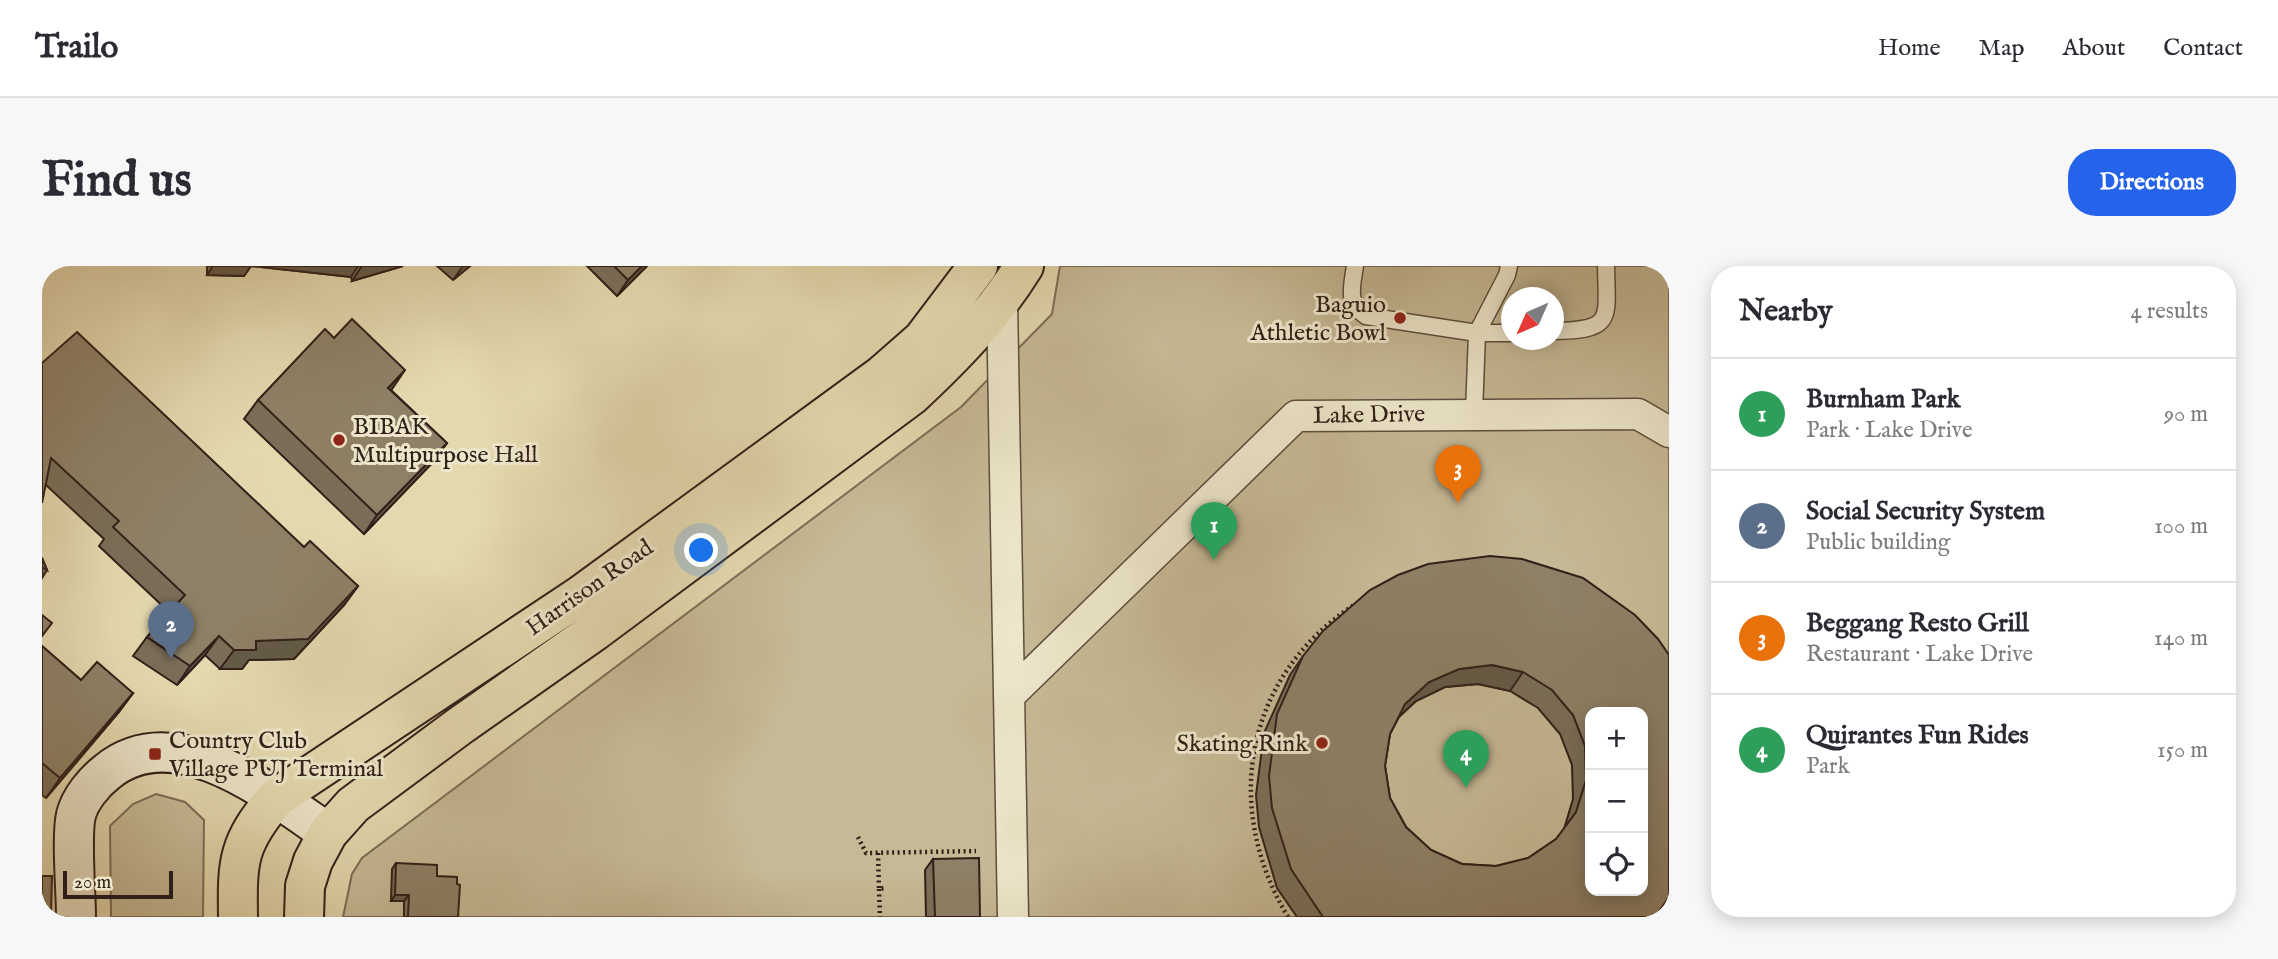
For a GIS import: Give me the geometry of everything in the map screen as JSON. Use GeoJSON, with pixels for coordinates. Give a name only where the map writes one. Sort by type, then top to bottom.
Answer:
{"type":"FeatureCollection","features":[{"type":"Feature","properties":{"kind":"highway","name":"Harrison Road"},"geometry":{"type":"LineString","coordinates":[[237,917],[237,867],[256,822],[276,798],[581,595],[882,375],[923,340],[978,266]]}},
{"type":"Feature","properties":{"kind":"highway","name":"Harrison Road"},"geometry":{"type":"LineString","coordinates":[[304,917],[305,886],[328,832],[353,805],[461,724],[595,631],[911,396],[957,354],[1002,301],[1024,266]]}},
{"type":"Feature","properties":{"kind":"street"},"geometry":{"type":"LineString","coordinates":[[1002,301],[1013,917]]}},
{"type":"Feature","properties":{"kind":"street","name":"Lake Drive"},"geometry":{"type":"LineString","coordinates":[[1009,696],[1296,416],[1474,412],[1638,414],[1669,432]]}},
{"type":"Feature","properties":{"kind":"street"},"geometry":{"type":"LineString","coordinates":[[76,917],[76,816],[85,796],[115,766],[134,757],[155,754],[195,757],[239,775],[328,832]]}},
{"type":"Feature","properties":{"kind":"lane"},"geometry":{"type":"LineString","coordinates":[[1355,266],[1350,299],[1356,309],[1366,316],[1477,333],[1501,332]]}},
{"type":"Feature","properties":{"kind":"lane"},"geometry":{"type":"LineString","coordinates":[[1474,412],[1477,333],[1509,266]]}},
{"type":"Feature","properties":{"kind":"lane"},"geometry":{"type":"LineString","coordinates":[[1564,330],[1594,328],[1603,321],[1606,309],[1606,266]]}},
{"type":"Feature","properties":{"kind":"path"},"geometry":{"type":"LineString","coordinates":[[1288,917],[1261,862],[1253,828],[1250,794],[1252,759],[1260,726],[1273,694],[1291,664],[1312,638],[1357,603]]}},
{"type":"Feature","properties":{"kind":"path"},"geometry":{"type":"LineString","coordinates":[[858,837],[866,853],[976,850]]}},
{"type":"Feature","properties":{"kind":"path"},"geometry":{"type":"LineString","coordinates":[[878,853],[882,889],[880,917]]}},
{"type":"Feature","properties":{"kind":"path"},"geometry":{"type":"LineString","coordinates":[[1661,917],[1669,905]]}},
{"type":"Feature","properties":{"kind":"shaded area"},"geometry":{"type":"Polygon","coordinates":[[[1060,266],[1669,266],[1669,917],[343,917],[352,874],[362,858],[961,407],[1052,314],[1060,266]]]}},
{"type":"Feature","properties":{"kind":"shaded area"},"geometry":{"type":"Polygon","coordinates":[[[156,794],[185,802],[204,820],[203,917],[111,917],[110,826],[133,804],[156,794]]]}},
{"type":"Feature","properties":{"kind":"building"},"geometry":{"type":"Polygon","coordinates":[[[614,266],[642,266],[628,280],[614,266]]]}},
{"type":"Feature","properties":{"kind":"building","name":"BIBAK Multipurpose Hall"},"geometry":{"type":"Polygon","coordinates":[[[352,319],[405,370],[388,388],[447,443],[377,515],[258,400],[325,329],[334,338],[352,319]]]}},
{"type":"Feature","properties":{"kind":"building"},"geometry":{"type":"Polygon","coordinates":[[[77,332],[304,547],[310,541],[358,586],[308,639],[256,641],[256,650],[234,650],[219,636],[190,666],[147,637],[185,595],[113,527],[119,521],[51,458],[42,503],[42,363],[77,332]]]}},
{"type":"Feature","properties":{"kind":"building","name":"Skating Rink"},"geometry":{"type":"Polygon","coordinates":[[[1490,556],[1522,559],[1583,578],[1635,615],[1658,639],[1669,655],[1669,897],[1655,917],[1323,917],[1291,869],[1272,808],[1269,776],[1277,714],[1303,656],[1323,631],[1370,590],[1398,575],[1428,564],[1490,556]],[[1492,665],[1459,669],[1429,682],[1405,704],[1390,734],[1385,766],[1390,798],[1406,827],[1431,850],[1462,864],[1496,866],[1528,858],[1556,839],[1576,812],[1585,783],[1585,896],[1648,896],[1648,707],[1585,707],[1585,746],[1573,715],[1552,690],[1523,672],[1492,665]]]}},
{"type":"Feature","properties":{"kind":"building"},"geometry":{"type":"Polygon","coordinates":[[[42,615],[52,623],[42,636],[42,615]]]}},
{"type":"Feature","properties":{"kind":"building"},"geometry":{"type":"Polygon","coordinates":[[[42,646],[81,680],[97,662],[133,693],[60,778],[42,763],[42,646]]]}},
{"type":"Feature","properties":{"kind":"building"},"geometry":{"type":"Polygon","coordinates":[[[979,858],[980,917],[935,917],[933,859],[979,858]]]}},
{"type":"Feature","properties":{"kind":"building"},"geometry":{"type":"Polygon","coordinates":[[[396,863],[437,865],[437,876],[457,877],[457,884],[460,885],[458,917],[408,917],[409,895],[395,895],[396,863]]]}},
{"type":"Feature","properties":{"kind":"building"},"geometry":{"type":"Polygon","coordinates":[[[42,876],[52,876],[51,917],[42,917],[42,876]]]}},
{"type":"Feature","properties":{"kind":"place","name":"Baguio Athletic Bowl"},"geometry":{"type":"Point","coordinates":[1400,318]}},
{"type":"Feature","properties":{"kind":"place","name":"BIBAK Multipurpose Hall"},"geometry":{"type":"Point","coordinates":[339,440]}},
{"type":"Feature","properties":{"kind":"place","name":"Beggang Resto Grill"},"geometry":{"type":"Point","coordinates":[1458,503]}},
{"type":"Feature","properties":{"kind":"place","name":"Burnham Park"},"geometry":{"type":"Point","coordinates":[1214,560]}},
{"type":"Feature","properties":{"kind":"place","name":"Social Security System"},"geometry":{"type":"Point","coordinates":[171,659]}},
{"type":"Feature","properties":{"kind":"place","name":"Skating Rink"},"geometry":{"type":"Point","coordinates":[1322,743]}},
{"type":"Feature","properties":{"kind":"place","name":"Country Club Village PUJ Terminal"},"geometry":{"type":"Point","coordinates":[155,754]}},
{"type":"Feature","properties":{"kind":"place","name":"Quirantes Fun Rides"},"geometry":{"type":"Point","coordinates":[1466,788]}}]}
